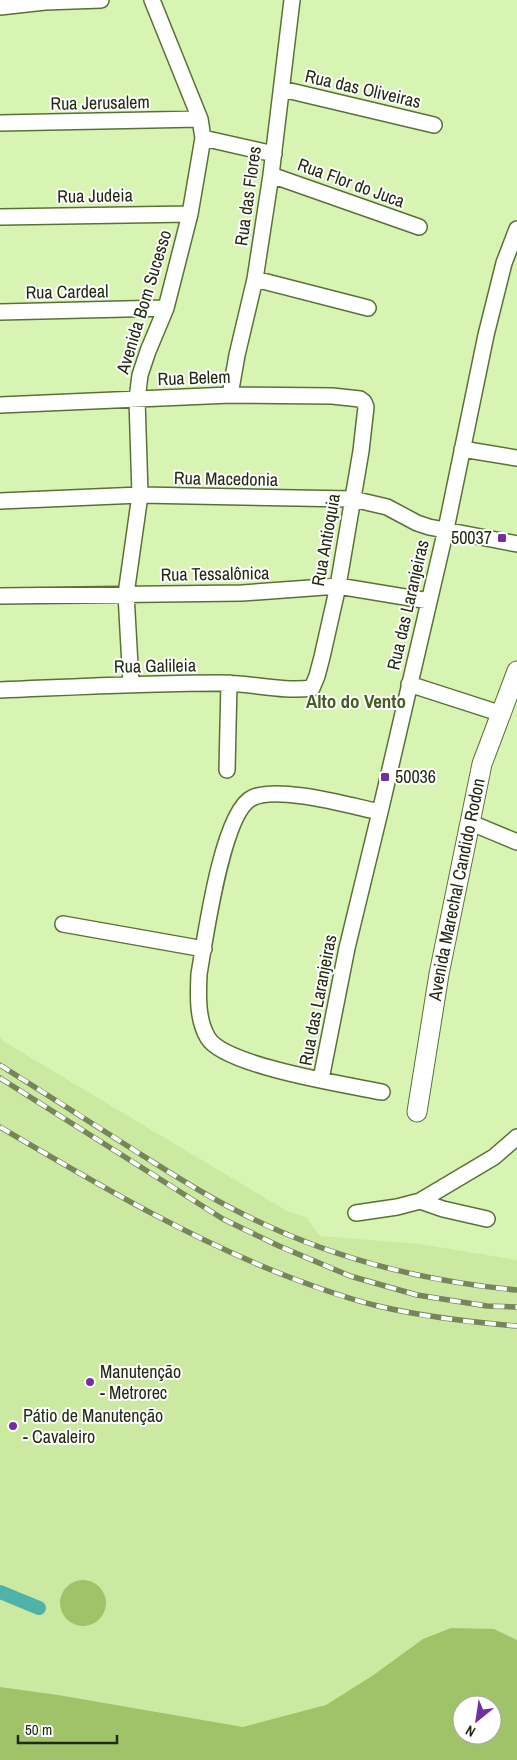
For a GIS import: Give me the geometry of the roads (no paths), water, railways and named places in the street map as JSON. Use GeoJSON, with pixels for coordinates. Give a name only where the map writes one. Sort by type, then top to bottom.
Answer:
{"type":"FeatureCollection","features":[{"type":"Feature","properties":{"kind":"street"},"geometry":{"type":"LineString","coordinates":[[0,8],[45,2],[101,0]]}},
{"type":"Feature","properties":{"kind":"street","name":"Avenida Bom Sucesso"},"geometry":{"type":"LineString","coordinates":[[131,684],[126,594],[140,496],[137,399],[140,375],[166,308],[190,214],[203,138],[200,120],[152,0]]}},
{"type":"Feature","properties":{"kind":"street","name":"Rua das Flores"},"geometry":{"type":"LineString","coordinates":[[230,395],[236,355],[255,280],[274,154],[292,0]]}},
{"type":"Feature","properties":{"kind":"street","name":"Rua das Oliveiras"},"geometry":{"type":"LineString","coordinates":[[282,89],[434,125]]}},
{"type":"Feature","properties":{"kind":"street","name":"Rua Jerusalem"},"geometry":{"type":"LineString","coordinates":[[0,123],[200,120]]}},
{"type":"Feature","properties":{"kind":"street"},"geometry":{"type":"LineString","coordinates":[[203,138],[274,154]]}},
{"type":"Feature","properties":{"kind":"street","name":"Rua Flor do Juca"},"geometry":{"type":"LineString","coordinates":[[271,175],[419,227]]}},
{"type":"Feature","properties":{"kind":"street","name":"Rua Judeia"},"geometry":{"type":"LineString","coordinates":[[0,217],[190,214]]}},
{"type":"Feature","properties":{"kind":"street","name":"Rua das Laranjeiras"},"geometry":{"type":"LineString","coordinates":[[321,1080],[347,948],[446,529],[496,294],[504,263],[517,229]]}},
{"type":"Feature","properties":{"kind":"street"},"geometry":{"type":"LineString","coordinates":[[255,280],[368,308]]}},
{"type":"Feature","properties":{"kind":"street","name":"Rua Cardeal"},"geometry":{"type":"LineString","coordinates":[[0,312],[166,308]]}},
{"type":"Feature","properties":{"kind":"street","name":"Rua Belem"},"geometry":{"type":"LineString","coordinates":[[0,405],[230,395],[360,398]]}},
{"type":"Feature","properties":{"kind":"street","name":"Rua Antioquia"},"geometry":{"type":"LineString","coordinates":[[312,688],[322,657],[338,586],[353,499],[366,417],[366,407],[360,398]]}},
{"type":"Feature","properties":{"kind":"street"},"geometry":{"type":"LineString","coordinates":[[462,449],[517,458]]}},
{"type":"Feature","properties":{"kind":"street","name":"Rua Macedonia"},"geometry":{"type":"LineString","coordinates":[[0,501],[140,496],[353,499],[387,507],[417,523],[517,544]]}},
{"type":"Feature","properties":{"kind":"street","name":"Rua Tessalônica"},"geometry":{"type":"LineString","coordinates":[[0,596],[242,593],[338,586],[429,601]]}},
{"type":"Feature","properties":{"kind":"street","name":"Avenida Marechal Candido Rodon"},"geometry":{"type":"LineString","coordinates":[[417,1112],[439,974],[469,822],[485,754],[517,671]]}},
{"type":"Feature","properties":{"kind":"street"},"geometry":{"type":"LineString","coordinates":[[227,770],[229,683]]}},
{"type":"Feature","properties":{"kind":"street","name":"Rua Galileia"},"geometry":{"type":"LineString","coordinates":[[0,690],[131,684],[229,683],[294,689],[312,688]]}},
{"type":"Feature","properties":{"kind":"street"},"geometry":{"type":"LineString","coordinates":[[409,684],[502,714]]}},
{"type":"Feature","properties":{"kind":"street"},"geometry":{"type":"LineString","coordinates":[[380,812],[306,796],[270,794],[252,798],[241,806],[226,842],[199,974],[198,993],[199,1010],[208,1038],[215,1047],[229,1055],[281,1071],[382,1092]]}},
{"type":"Feature","properties":{"kind":"street"},"geometry":{"type":"LineString","coordinates":[[469,822],[517,842]]}},
{"type":"Feature","properties":{"kind":"street"},"geometry":{"type":"LineString","coordinates":[[63,924],[204,949]]}},
{"type":"Feature","properties":{"kind":"street"},"geometry":{"type":"LineString","coordinates":[[356,1213],[397,1207],[420,1201],[487,1162],[517,1137]]}},
{"type":"Feature","properties":{"kind":"street"},"geometry":{"type":"LineString","coordinates":[[420,1201],[487,1218]]}},
{"type":"Feature","properties":{"kind":"waterway"},"geometry":{"type":"LineString","coordinates":[[0,1592],[39,1608]]}},
{"type":"Feature","properties":{"kind":"railway"},"geometry":{"type":"LineString","coordinates":[[0,1065],[185,1182],[222,1203],[302,1241],[372,1264],[408,1273],[480,1286],[517,1290]]}},
{"type":"Feature","properties":{"kind":"railway"},"geometry":{"type":"LineString","coordinates":[[0,1078],[223,1219],[279,1246],[350,1276],[417,1295],[487,1306],[517,1307]]}},
{"type":"Feature","properties":{"kind":"railway"},"geometry":{"type":"LineString","coordinates":[[0,1127],[141,1208],[214,1244],[289,1277],[344,1297],[395,1310],[447,1319],[517,1326]]}},
{"type":"Feature","properties":{"kind":"place","name":"50037"},"geometry":{"type":"Point","coordinates":[502,538]}},
{"type":"Feature","properties":{"kind":"place","name":"50036"},"geometry":{"type":"Point","coordinates":[385,777]}},
{"type":"Feature","properties":{"kind":"place","name":"Manutenção - Metrorec"},"geometry":{"type":"Point","coordinates":[90,1382]}},
{"type":"Feature","properties":{"kind":"place","name":"Pátio de Manutenção - Cavaleiro"},"geometry":{"type":"Point","coordinates":[13,1426]}},
{"type":"Feature","properties":{"kind":"district","name":"Alto do Vento"},"geometry":{"type":"Point","coordinates":[356,701]}}]}
